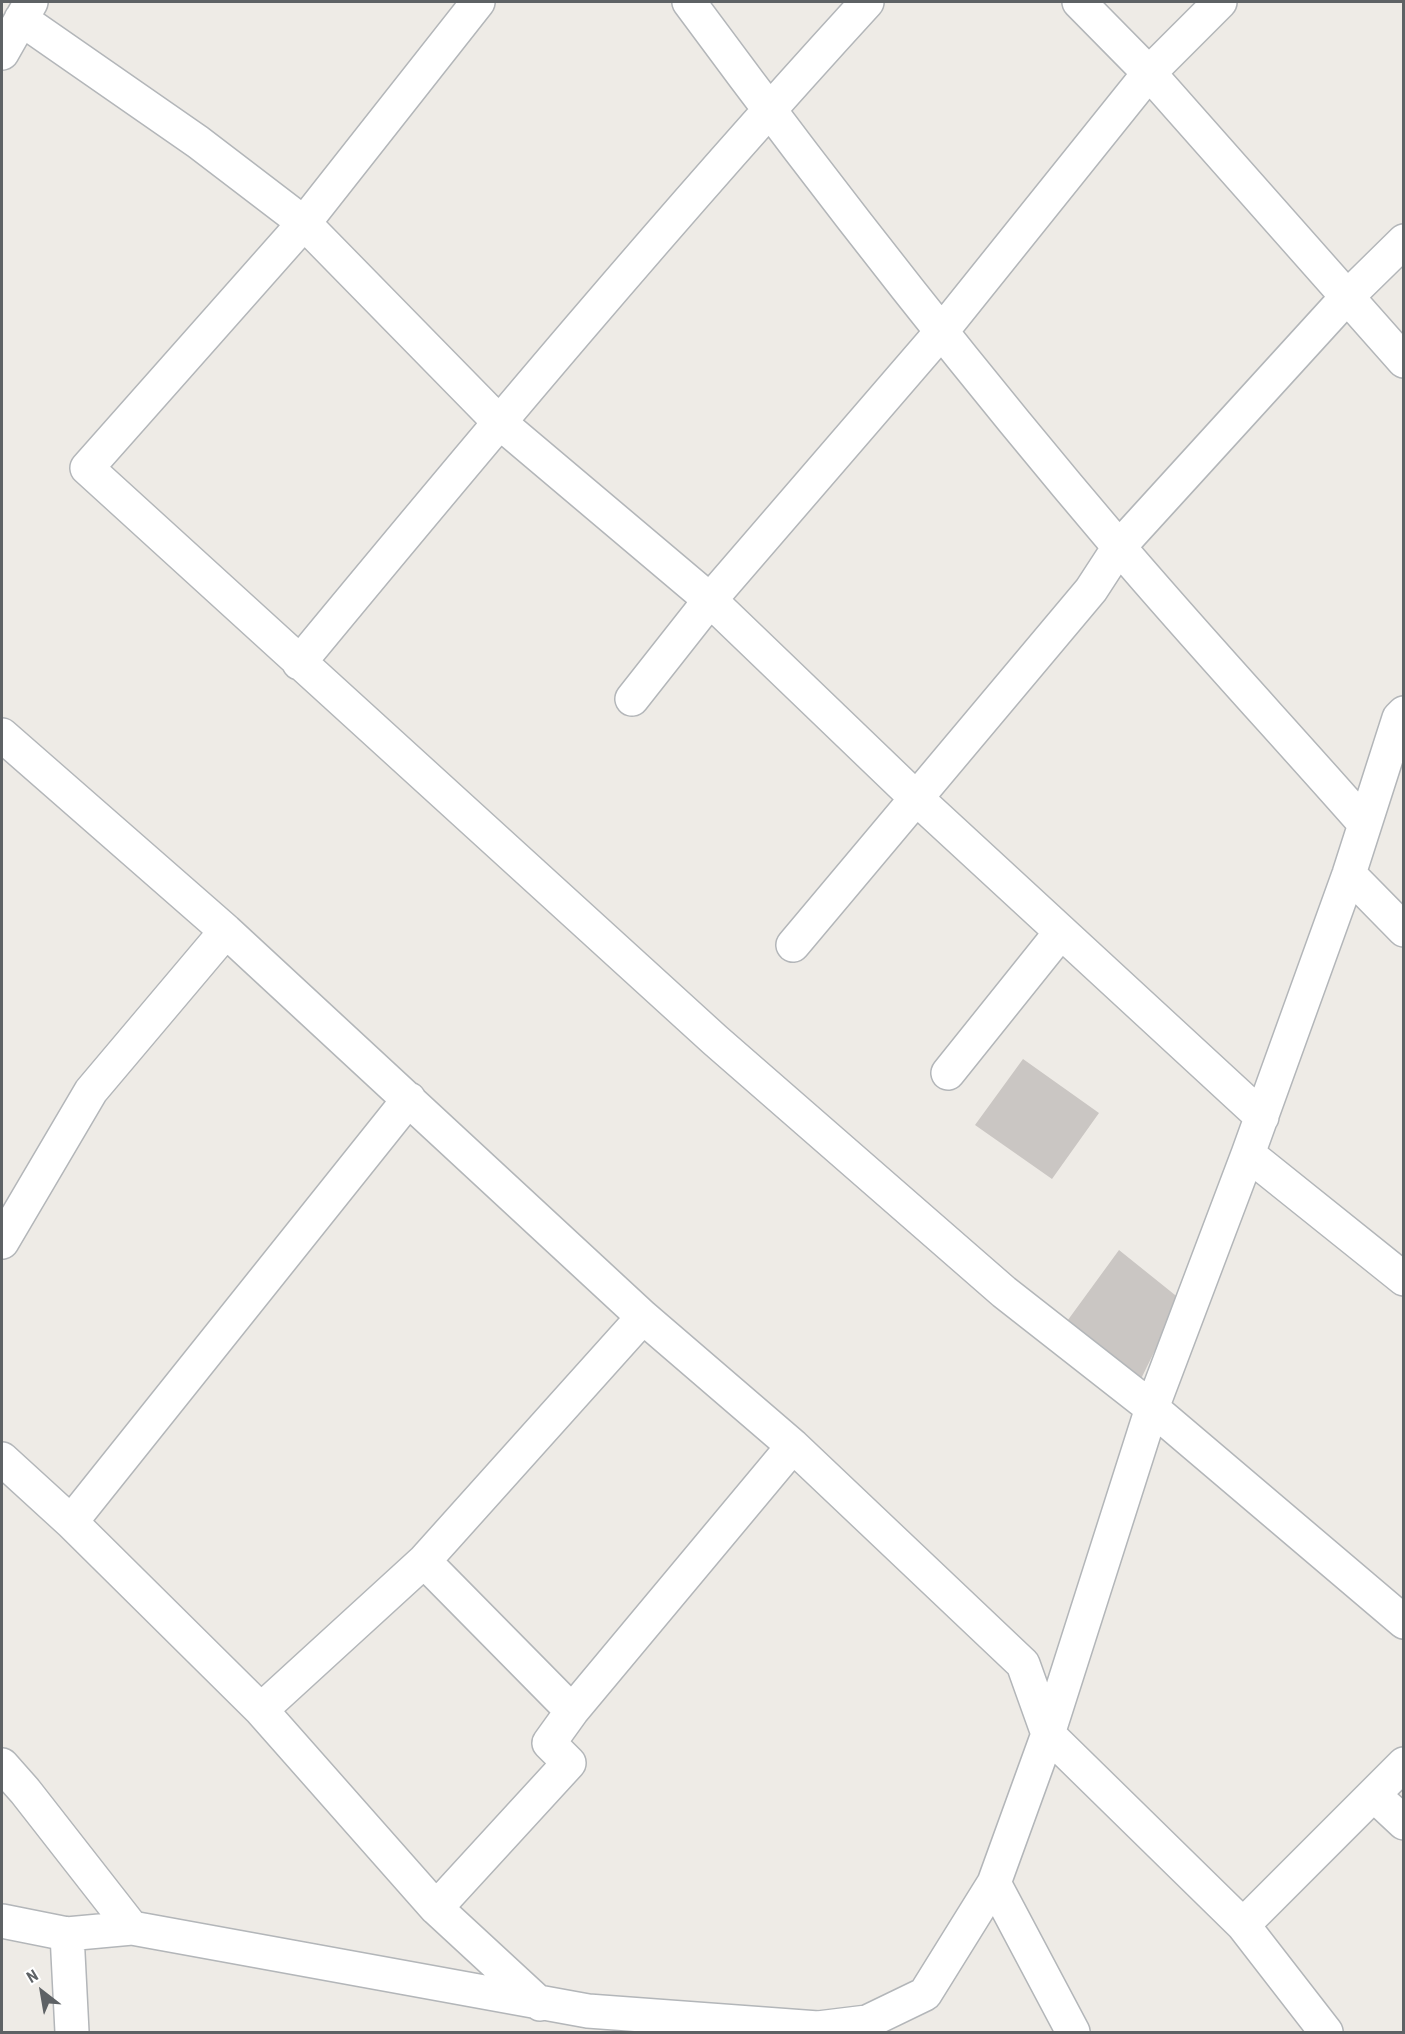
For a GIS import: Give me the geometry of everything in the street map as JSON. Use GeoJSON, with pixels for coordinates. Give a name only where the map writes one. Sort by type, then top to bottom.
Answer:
{"type":"FeatureCollection","features":[{"type":"Feature","properties":{"kind":"street"},"geometry":{"type":"LineString","coordinates":[[478,2],[304,223],[87,468],[715,1040],[1004,1292],[1152,1408],[1404,1622]]}},
{"type":"Feature","properties":{"kind":"street"},"geometry":{"type":"LineString","coordinates":[[689,2],[768,109],[942,331],[1119,547],[1364,823]]}},
{"type":"Feature","properties":{"kind":"street"},"geometry":{"type":"LineString","coordinates":[[299,663],[498,422],[768,109],[867,2]]}},
{"type":"Feature","properties":{"kind":"street"},"geometry":{"type":"LineString","coordinates":[[1079,2],[1149,73],[1404,361]]}},
{"type":"Feature","properties":{"kind":"street"},"geometry":{"type":"LineString","coordinates":[[632,699],[710,600],[942,331],[1149,73],[1220,2]]}},
{"type":"Feature","properties":{"kind":"street"},"geometry":{"type":"LineString","coordinates":[[2,53],[26,10],[304,223],[498,422],[710,600],[915,798],[1262,1117]]}},
{"type":"Feature","properties":{"kind":"street"},"geometry":{"type":"LineString","coordinates":[[793,945],[1091,590],[1119,547],[1346,298],[1404,241]]}},
{"type":"Feature","properties":{"kind":"street"},"geometry":{"type":"LineString","coordinates":[[2,1921],[67,1934],[132,1928],[540,2004],[591,2022],[819,2030],[867,2022],[925,1994],[994,1883],[1048,1734],[1152,1408],[1262,1117],[1402,718]]}},
{"type":"Feature","properties":{"kind":"street"},"geometry":{"type":"LineString","coordinates":[[2,735],[226,931],[643,1317],[793,1446],[1023,1664],[1048,1734],[1243,1925],[1326,2032]]}},
{"type":"Feature","properties":{"kind":"street"},"geometry":{"type":"LineString","coordinates":[[1349,874],[1404,930]]}},
{"type":"Feature","properties":{"kind":"street"},"geometry":{"type":"LineString","coordinates":[[2,1242],[90,1091],[226,931]]}},
{"type":"Feature","properties":{"kind":"street"},"geometry":{"type":"LineString","coordinates":[[948,1072],[1061,932]]}},
{"type":"Feature","properties":{"kind":"street"},"geometry":{"type":"LineString","coordinates":[[71,1522],[409,1099]]}},
{"type":"Feature","properties":{"kind":"street"},"geometry":{"type":"LineString","coordinates":[[1248,1154],[1404,1279]]}},
{"type":"Feature","properties":{"kind":"street"},"geometry":{"type":"LineString","coordinates":[[261,1710],[424,1561],[643,1317]]}},
{"type":"Feature","properties":{"kind":"street"},"geometry":{"type":"LineString","coordinates":[[436,1908],[569,1763],[549,1743],[572,1710],[793,1446]]}},
{"type":"Feature","properties":{"kind":"street"},"geometry":{"type":"LineString","coordinates":[[2,1460],[71,1522],[261,1710],[436,1908],[540,2004]]}},
{"type":"Feature","properties":{"kind":"street"},"geometry":{"type":"LineString","coordinates":[[424,1561],[572,1710]]}},
{"type":"Feature","properties":{"kind":"street"},"geometry":{"type":"LineString","coordinates":[[1243,1925],[1404,1764]]}},
{"type":"Feature","properties":{"kind":"street"},"geometry":{"type":"LineString","coordinates":[[2,1765],[132,1928]]}},
{"type":"Feature","properties":{"kind":"street"},"geometry":{"type":"LineString","coordinates":[[1374,1795],[1404,1823]]}},
{"type":"Feature","properties":{"kind":"street"},"geometry":{"type":"LineString","coordinates":[[994,1883],[1073,2032]]}},
{"type":"Feature","properties":{"kind":"street"},"geometry":{"type":"LineString","coordinates":[[67,1934],[72,2032]]}},
{"type":"Feature","properties":{"kind":"building"},"geometry":{"type":"Polygon","coordinates":[[[1023,1059],[1099,1113],[1052,1179],[975,1125],[1023,1059]]]}},
{"type":"Feature","properties":{"kind":"building"},"geometry":{"type":"Polygon","coordinates":[[[1119,1250],[1180,1299],[1139,1383],[1065,1324],[1119,1250]]]}}]}
